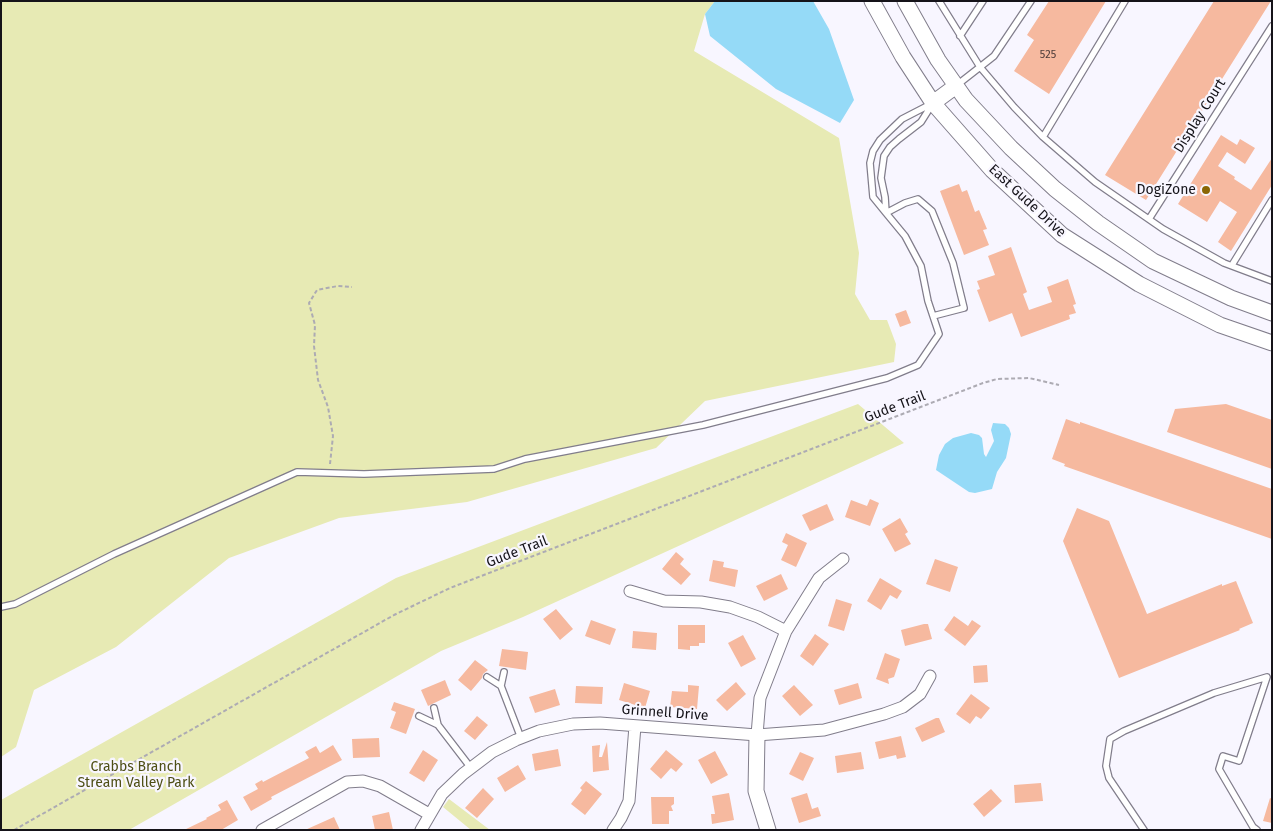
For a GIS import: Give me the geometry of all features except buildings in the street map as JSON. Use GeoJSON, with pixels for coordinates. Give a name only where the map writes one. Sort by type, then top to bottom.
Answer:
{"type":"FeatureCollection","features":[{"type":"Feature","properties":{"kind":"main road","name":"East Gude Drive"},"geometry":{"type":"LineString","coordinates":[[872,1],[903,57],[933,103],[992,170],[1062,235],[1139,284],[1220,325],[1272,343]]}},
{"type":"Feature","properties":{"kind":"main road","name":"East Gude Drive"},"geometry":{"type":"LineString","coordinates":[[906,1],[929,45],[956,86],[990,126],[1030,167],[1098,223],[1153,261],[1231,298],[1272,313]]}},
{"type":"Feature","properties":{"kind":"main road"},"geometry":{"type":"LineString","coordinates":[[933,103],[956,86]]}},
{"type":"Feature","properties":{"kind":"main road"},"geometry":{"type":"LineString","coordinates":[[757,735],[756,791],[768,830]]}},
{"type":"Feature","properties":{"kind":"street"},"geometry":{"type":"LineString","coordinates":[[757,735],[760,698],[786,631],[819,578],[843,559]]}},
{"type":"Feature","properties":{"kind":"street"},"geometry":{"type":"LineString","coordinates":[[630,591],[664,601],[701,602],[730,607],[758,617],[786,631]]}},
{"type":"Feature","properties":{"kind":"street","name":"Grinnell Drive"},"geometry":{"type":"LineString","coordinates":[[421,830],[442,794],[471,768],[492,752],[540,731],[573,724],[635,726],[757,735],[824,730],[884,714],[902,707],[920,694],[930,676]]}},
{"type":"Feature","properties":{"kind":"street"},"geometry":{"type":"LineString","coordinates":[[613,830],[629,801],[635,726]]}},
{"type":"Feature","properties":{"kind":"street"},"geometry":{"type":"LineString","coordinates":[[262,830],[347,782],[363,781],[380,786],[429,814]]}},
{"type":"Feature","properties":{"kind":"lane"},"geometry":{"type":"LineString","coordinates":[[939,1],[980,67],[1014,107],[1043,137],[1095,182],[1169,233],[1232,266],[1272,281]]}},
{"type":"Feature","properties":{"kind":"lane"},"geometry":{"type":"LineString","coordinates":[[960,36],[983,1]]}},
{"type":"Feature","properties":{"kind":"lane"},"geometry":{"type":"LineString","coordinates":[[956,86],[994,56],[1030,1]]}},
{"type":"Feature","properties":{"kind":"lane"},"geometry":{"type":"LineString","coordinates":[[1043,137],[1125,1]]}},
{"type":"Feature","properties":{"kind":"lane","name":"Display Court"},"geometry":{"type":"LineString","coordinates":[[1149,219],[1272,26]]}},
{"type":"Feature","properties":{"kind":"lane"},"geometry":{"type":"LineString","coordinates":[[1,607],[15,604],[114,554],[296,472],[364,474],[494,469],[525,459],[703,425],[888,378],[918,365],[939,334],[928,301],[921,266],[905,236],[873,197],[870,163],[873,151],[880,140],[902,119],[933,103]]}},
{"type":"Feature","properties":{"kind":"lane"},"geometry":{"type":"LineString","coordinates":[[886,213],[885,197],[880,178],[884,156],[899,138],[921,122],[933,103]]}},
{"type":"Feature","properties":{"kind":"lane"},"geometry":{"type":"LineString","coordinates":[[886,213],[905,203],[918,199],[932,212],[952,263],[964,308],[933,316]]}},
{"type":"Feature","properties":{"kind":"lane"},"geometry":{"type":"LineString","coordinates":[[1232,266],[1272,200]]}},
{"type":"Feature","properties":{"kind":"lane"},"geometry":{"type":"LineString","coordinates":[[504,672],[501,686],[521,738]]}},
{"type":"Feature","properties":{"kind":"lane"},"geometry":{"type":"LineString","coordinates":[[1144,830],[1109,778],[1106,766],[1110,739],[1124,731],[1214,693],[1269,676]]}},
{"type":"Feature","properties":{"kind":"lane"},"geometry":{"type":"LineString","coordinates":[[1257,830],[1253,827],[1219,770],[1223,756],[1239,761],[1269,676]]}},
{"type":"Feature","properties":{"kind":"lane"},"geometry":{"type":"LineString","coordinates":[[488,677],[501,686]]}},
{"type":"Feature","properties":{"kind":"lane"},"geometry":{"type":"LineString","coordinates":[[434,708],[438,725],[471,768]]}},
{"type":"Feature","properties":{"kind":"lane"},"geometry":{"type":"LineString","coordinates":[[419,716],[438,725]]}},
{"type":"Feature","properties":{"kind":"path"},"geometry":{"type":"LineString","coordinates":[[330,472],[333,436],[328,407],[318,380],[314,346],[315,325],[309,303],[317,290],[338,286],[352,287]]}},
{"type":"Feature","properties":{"kind":"path","name":"Gude Trail"},"geometry":{"type":"LineString","coordinates":[[14,830],[394,615],[450,588],[984,383],[997,379],[1029,378],[1059,384]]}},
{"type":"Feature","properties":{"kind":"green space"},"geometry":{"type":"Polygon","coordinates":[[[1,1],[715,1],[705,14],[694,51],[839,138],[859,253],[855,294],[870,320],[887,320],[896,344],[894,362],[705,401],[656,448],[467,502],[339,518],[229,558],[116,647],[34,690],[16,747],[1,757],[1,1]]]}},
{"type":"Feature","properties":{"kind":"green space","name":"Crabbs Branch Stream Valley Park"},"geometry":{"type":"Polygon","coordinates":[[[858,404],[904,443],[523,617],[441,651],[129,830],[1,830],[1,800],[396,578],[858,404]]]}},
{"type":"Feature","properties":{"kind":"green space"},"geometry":{"type":"Polygon","coordinates":[[[449,799],[490,830],[471,830],[443,807],[449,799]]]}},
{"type":"Feature","properties":{"kind":"water"},"geometry":{"type":"Polygon","coordinates":[[[715,1],[813,1],[829,29],[854,100],[840,123],[776,89],[710,36],[705,14],[715,1]]]}},
{"type":"Feature","properties":{"kind":"water"},"geometry":{"type":"Polygon","coordinates":[[[993,423],[1005,424],[1011,434],[1006,458],[997,472],[992,489],[975,493],[969,492],[936,470],[939,455],[945,444],[953,438],[971,433],[982,438],[986,457],[994,441],[991,430],[993,423]]]}},
{"type":"Feature","properties":{"kind":"place","name":"DogiZone"},"geometry":{"type":"Point","coordinates":[1206,190]}}]}
